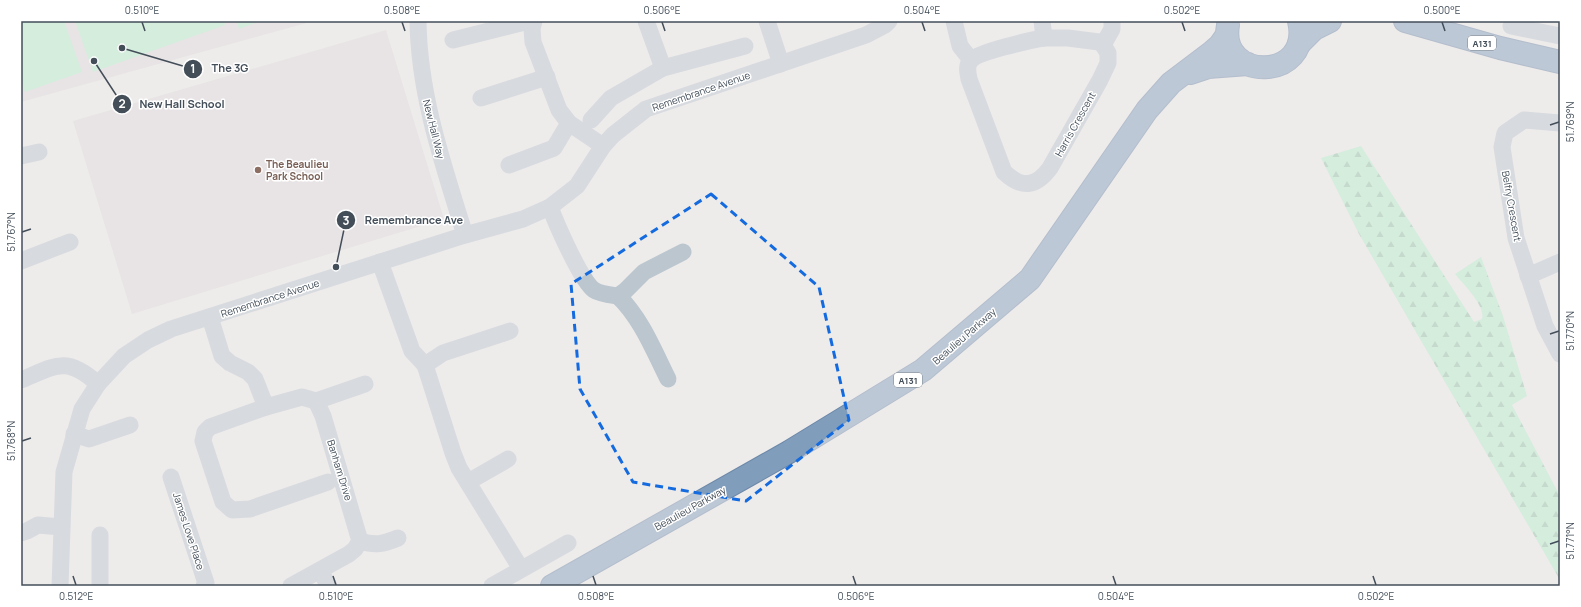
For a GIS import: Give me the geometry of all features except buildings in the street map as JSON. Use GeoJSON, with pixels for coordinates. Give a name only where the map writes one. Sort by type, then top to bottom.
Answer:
{"type":"FeatureCollection","features":[{"type":"Feature","properties":{"kind":"highway"},"geometry":{"type":"LineString","coordinates":[[1299,21],[1301,29],[1299,44]]}},
{"type":"Feature","properties":{"kind":"highway"},"geometry":{"type":"LineString","coordinates":[[1299,44],[1314,29],[1330,21]]}},
{"type":"Feature","properties":{"kind":"highway","name":"A131"},"geometry":{"type":"LineString","coordinates":[[1405,21],[1500,48],[1560,62]]}},
{"type":"Feature","properties":{"kind":"highway"},"geometry":{"type":"LineString","coordinates":[[1228,28],[1232,49],[1242,61],[1248,64]]}},
{"type":"Feature","properties":{"kind":"highway","name":"Beaulieu Parkway"},"geometry":{"type":"LineString","coordinates":[[552,586],[789,452],[923,370],[1030,279],[1147,110],[1161,93],[1220,45],[1228,28]]}},
{"type":"Feature","properties":{"kind":"highway","name":"Beaulieu Parkway"},"geometry":{"type":"LineString","coordinates":[[1180,77],[1208,68],[1248,64],[1263,68],[1278,66],[1290,57],[1299,44]]}},
{"type":"Feature","properties":{"kind":"street","name":"New Hall Way"},"geometry":{"type":"LineString","coordinates":[[418,21],[418,49],[429,113],[464,235]]}},
{"type":"Feature","properties":{"kind":"street"},"geometry":{"type":"LineString","coordinates":[[453,40],[529,21]]}},
{"type":"Feature","properties":{"kind":"street"},"geometry":{"type":"LineString","coordinates":[[534,21],[532,29],[533,42],[559,110],[569,123],[603,146]]}},
{"type":"Feature","properties":{"kind":"street"},"geometry":{"type":"LineString","coordinates":[[646,21],[663,68]]}},
{"type":"Feature","properties":{"kind":"street"},"geometry":{"type":"LineString","coordinates":[[767,21],[781,64]]}},
{"type":"Feature","properties":{"kind":"street","name":"Remembrance Avenue"},"geometry":{"type":"LineString","coordinates":[[60,586],[64,472],[74,434],[82,409],[98,384],[124,356],[148,340],[172,329],[464,235],[522,219],[550,207],[577,186],[603,146],[613,135],[646,110],[866,36],[889,21]]}},
{"type":"Feature","properties":{"kind":"street"},"geometry":{"type":"LineString","coordinates":[[954,21],[960,46],[971,60],[1022,42],[1044,38],[1068,38],[1099,42],[1103,45],[1112,29],[1112,21]]}},
{"type":"Feature","properties":{"kind":"street"},"geometry":{"type":"LineString","coordinates":[[1042,21],[1044,38]]}},
{"type":"Feature","properties":{"kind":"street"},"geometry":{"type":"LineString","coordinates":[[1511,26],[1554,30]]}},
{"type":"Feature","properties":{"kind":"street","name":"Harris Crescent"},"geometry":{"type":"LineString","coordinates":[[971,60],[968,67],[969,79],[1004,172],[1019,183],[1026,184],[1035,182],[1043,177],[1050,168],[1096,87],[1108,63],[1108,53],[1103,45]]}},
{"type":"Feature","properties":{"kind":"street"},"geometry":{"type":"LineString","coordinates":[[591,120],[611,98],[663,68],[745,46]]}},
{"type":"Feature","properties":{"kind":"street"},"geometry":{"type":"LineString","coordinates":[[481,98],[547,77]]}},
{"type":"Feature","properties":{"kind":"street","name":"Belfry Crescent"},"geometry":{"type":"LineString","coordinates":[[1560,123],[1524,120],[1505,133],[1502,147],[1516,238],[1545,326],[1560,354]]}},
{"type":"Feature","properties":{"kind":"street"},"geometry":{"type":"LineString","coordinates":[[509,165],[554,148],[569,123]]}},
{"type":"Feature","properties":{"kind":"street"},"geometry":{"type":"LineString","coordinates":[[21,156],[39,152]]}},
{"type":"Feature","properties":{"kind":"street"},"geometry":{"type":"LineString","coordinates":[[550,207],[582,274],[593,290],[618,296],[627,304],[640,325],[668,379]]}},
{"type":"Feature","properties":{"kind":"street"},"geometry":{"type":"LineString","coordinates":[[21,261],[70,242]]}},
{"type":"Feature","properties":{"kind":"street"},"geometry":{"type":"LineString","coordinates":[[618,296],[644,272],[683,252]]}},
{"type":"Feature","properties":{"kind":"street"},"geometry":{"type":"LineString","coordinates":[[380,262],[412,351],[424,365],[453,453],[468,482],[521,569]]}},
{"type":"Feature","properties":{"kind":"street"},"geometry":{"type":"LineString","coordinates":[[1528,276],[1560,262]]}},
{"type":"Feature","properties":{"kind":"street"},"geometry":{"type":"LineString","coordinates":[[210,317],[222,356],[230,363],[248,372],[255,379],[266,407]]}},
{"type":"Feature","properties":{"kind":"street"},"geometry":{"type":"LineString","coordinates":[[424,365],[443,353],[510,330]]}},
{"type":"Feature","properties":{"kind":"street"},"geometry":{"type":"LineString","coordinates":[[21,380],[58,365],[69,366],[87,374],[98,384]]}},
{"type":"Feature","properties":{"kind":"street"},"geometry":{"type":"LineString","coordinates":[[328,482],[250,509],[232,510],[223,502],[203,441],[205,432],[210,427],[266,407],[302,397],[316,401],[365,384]]}},
{"type":"Feature","properties":{"kind":"street","name":"Banham Drive"},"geometry":{"type":"LineString","coordinates":[[316,401],[323,416],[360,541]]}},
{"type":"Feature","properties":{"kind":"street"},"geometry":{"type":"LineString","coordinates":[[74,434],[89,439],[130,425]]}},
{"type":"Feature","properties":{"kind":"street"},"geometry":{"type":"LineString","coordinates":[[468,482],[508,459]]}},
{"type":"Feature","properties":{"kind":"street","name":"James Love Place"},"geometry":{"type":"LineString","coordinates":[[171,477],[206,583],[204,586]]}},
{"type":"Feature","properties":{"kind":"street"},"geometry":{"type":"LineString","coordinates":[[21,533],[38,526],[61,527]]}},
{"type":"Feature","properties":{"kind":"street"},"geometry":{"type":"LineString","coordinates":[[100,536],[100,586]]}},
{"type":"Feature","properties":{"kind":"street"},"geometry":{"type":"LineString","coordinates":[[291,586],[349,554],[355,549],[360,541],[371,544],[383,544],[398,538]]}},
{"type":"Feature","properties":{"kind":"street"},"geometry":{"type":"LineString","coordinates":[[492,586],[568,543]]}},
{"type":"Feature","properties":{"kind":"street"},"geometry":{"type":"LineString","coordinates":[[320,571],[329,586]]}},
{"type":"Feature","properties":{"kind":"highlighted area"},"geometry":{"type":"Polygon","coordinates":[[[711,194],[819,287],[849,420],[746,501],[633,482],[580,389],[571,284],[711,194]]]}},
{"type":"Feature","properties":{"kind":"shaded area"},"geometry":{"type":"Polygon","coordinates":[[[21,21],[314,21],[21,102],[21,21]]]}},
{"type":"Feature","properties":{"kind":"shaded area","name":"The Beaulieu Park School"},"geometry":{"type":"Polygon","coordinates":[[[386,30],[444,219],[132,314],[73,121],[386,30]]]}},
{"type":"Feature","properties":{"kind":"green space"},"geometry":{"type":"Polygon","coordinates":[[[21,21],[64,21],[82,72],[25,92],[21,80],[21,21]]]}},
{"type":"Feature","properties":{"kind":"green space"},"geometry":{"type":"Polygon","coordinates":[[[75,21],[224,21],[225,25],[93,72],[75,21]]]}},
{"type":"Feature","properties":{"kind":"green space"},"geometry":{"type":"Polygon","coordinates":[[[236,21],[261,21],[239,29],[236,21]]]}},
{"type":"Feature","properties":{"kind":"green space"},"geometry":{"type":"Polygon","coordinates":[[[1361,146],[1474,322],[1482,319],[1481,308],[1473,295],[1455,274],[1481,257],[1503,316],[1527,396],[1512,405],[1560,496],[1560,580],[1359,234],[1321,158],[1361,146]]]}},
{"type":"Feature","properties":{"kind":"place","name":"The 3G"},"geometry":{"type":"Point","coordinates":[122,48]}},
{"type":"Feature","properties":{"kind":"place","name":"New Hall School"},"geometry":{"type":"Point","coordinates":[94,61]}},
{"type":"Feature","properties":{"kind":"place","name":"The Beaulieu Park School"},"geometry":{"type":"Point","coordinates":[258,170]}},
{"type":"Feature","properties":{"kind":"place","name":"Remembrance Ave"},"geometry":{"type":"Point","coordinates":[336,267]}}]}
